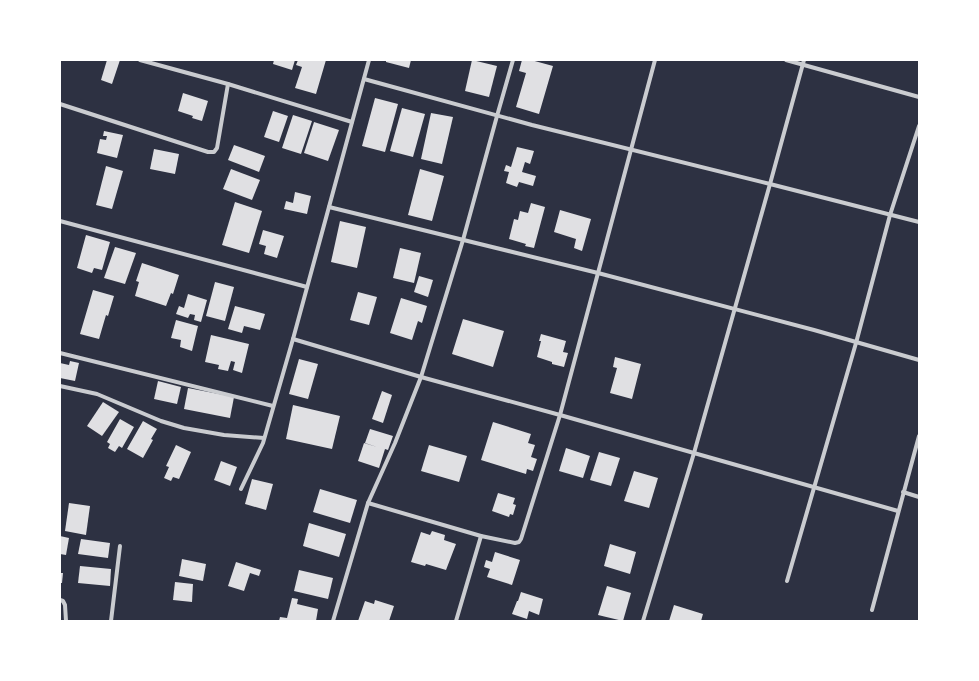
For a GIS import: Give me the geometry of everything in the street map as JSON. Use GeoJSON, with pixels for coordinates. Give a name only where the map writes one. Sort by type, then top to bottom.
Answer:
{"type":"FeatureCollection","features":[{"type":"Feature","properties":{"kind":"street"},"geometry":{"type":"LineString","coordinates":[[140,60],[228,84],[352,122]]}},
{"type":"Feature","properties":{"kind":"street"},"geometry":{"type":"LineString","coordinates":[[241,489],[263,443],[369,60]]}},
{"type":"Feature","properties":{"kind":"street"},"geometry":{"type":"LineString","coordinates":[[333,621],[368,503],[395,443],[421,378],[463,240],[513,60]]}},
{"type":"Feature","properties":{"kind":"street"},"geometry":{"type":"LineString","coordinates":[[368,503],[481,536],[515,543],[519,542],[521,539],[560,415],[655,60]]}},
{"type":"Feature","properties":{"kind":"street"},"geometry":{"type":"LineString","coordinates":[[786,60],[803,62],[919,97]]}},
{"type":"Feature","properties":{"kind":"street"},"geometry":{"type":"LineString","coordinates":[[643,621],[694,453],[803,62]]}},
{"type":"Feature","properties":{"kind":"street"},"geometry":{"type":"LineString","coordinates":[[364,80],[497,116],[919,222]]}},
{"type":"Feature","properties":{"kind":"street"},"geometry":{"type":"LineString","coordinates":[[60,104],[208,152],[214,152],[217,148],[228,84]]}},
{"type":"Feature","properties":{"kind":"street"},"geometry":{"type":"LineString","coordinates":[[787,581],[813,487],[856,343],[890,215],[919,126]]}},
{"type":"Feature","properties":{"kind":"street"},"geometry":{"type":"LineString","coordinates":[[329,207],[598,273],[814,330],[919,360]]}},
{"type":"Feature","properties":{"kind":"street"},"geometry":{"type":"LineString","coordinates":[[60,222],[307,287]]}},
{"type":"Feature","properties":{"kind":"street"},"geometry":{"type":"LineString","coordinates":[[293,339],[421,378],[560,415],[898,511]]}},
{"type":"Feature","properties":{"kind":"street"},"geometry":{"type":"LineString","coordinates":[[60,353],[274,406]]}},
{"type":"Feature","properties":{"kind":"street"},"geometry":{"type":"LineString","coordinates":[[60,386],[97,394],[184,428],[224,435],[264,438]]}},
{"type":"Feature","properties":{"kind":"street"},"geometry":{"type":"LineString","coordinates":[[872,610],[919,436]]}},
{"type":"Feature","properties":{"kind":"street"},"geometry":{"type":"LineString","coordinates":[[903,492],[919,497]]}},
{"type":"Feature","properties":{"kind":"street"},"geometry":{"type":"LineString","coordinates":[[456,621],[481,536]]}},
{"type":"Feature","properties":{"kind":"street"},"geometry":{"type":"LineString","coordinates":[[111,621],[120,546]]}},
{"type":"Feature","properties":{"kind":"street"},"geometry":{"type":"LineString","coordinates":[[60,600],[63,601],[65,605],[66,621]]}},
{"type":"Feature","properties":{"kind":"building"},"geometry":{"type":"Polygon","coordinates":[[[107,60],[120,60],[112,84],[101,80],[107,60]]]}},
{"type":"Feature","properties":{"kind":"building"},"geometry":{"type":"Polygon","coordinates":[[[274,60],[295,60],[292,70],[273,64],[274,60]]]}},
{"type":"Feature","properties":{"kind":"building"},"geometry":{"type":"Polygon","coordinates":[[[298,60],[326,60],[316,94],[295,88],[302,67],[296,65],[298,60]]]}},
{"type":"Feature","properties":{"kind":"building"},"geometry":{"type":"Polygon","coordinates":[[[386,60],[411,60],[409,68],[386,62],[386,60]]]}},
{"type":"Feature","properties":{"kind":"building"},"geometry":{"type":"Polygon","coordinates":[[[472,60],[497,66],[489,97],[465,91],[472,60]]]}},
{"type":"Feature","properties":{"kind":"building"},"geometry":{"type":"Polygon","coordinates":[[[522,60],[531,60],[553,66],[539,114],[516,107],[526,73],[519,71],[522,60]]]}},
{"type":"Feature","properties":{"kind":"building"},"geometry":{"type":"Polygon","coordinates":[[[183,93],[208,101],[202,121],[178,111],[183,93]]]}},
{"type":"Feature","properties":{"kind":"building"},"geometry":{"type":"Polygon","coordinates":[[[375,98],[398,104],[385,152],[362,146],[375,98]]]}},
{"type":"Feature","properties":{"kind":"building"},"geometry":{"type":"Polygon","coordinates":[[[402,108],[425,114],[413,157],[390,151],[402,108]]]}},
{"type":"Feature","properties":{"kind":"building"},"geometry":{"type":"Polygon","coordinates":[[[273,111],[288,116],[279,142],[264,137],[273,111]]]}},
{"type":"Feature","properties":{"kind":"building"},"geometry":{"type":"Polygon","coordinates":[[[431,113],[453,117],[442,164],[421,159],[431,113]]]}},
{"type":"Feature","properties":{"kind":"building"},"geometry":{"type":"Polygon","coordinates":[[[293,115],[312,121],[301,154],[282,148],[293,115]]]}},
{"type":"Feature","properties":{"kind":"building"},"geometry":{"type":"Polygon","coordinates":[[[314,122],[339,130],[328,161],[304,153],[314,122]]]}},
{"type":"Feature","properties":{"kind":"building"},"geometry":{"type":"Polygon","coordinates":[[[104,131],[123,135],[117,158],[97,153],[100,139],[106,140],[107,136],[103,136],[104,131]]]}},
{"type":"Feature","properties":{"kind":"building"},"geometry":{"type":"Polygon","coordinates":[[[234,145],[265,156],[259,172],[228,160],[234,145]]]}},
{"type":"Feature","properties":{"kind":"building"},"geometry":{"type":"Polygon","coordinates":[[[517,147],[534,151],[530,164],[525,162],[522,172],[536,176],[533,186],[519,182],[517,187],[506,183],[509,172],[504,171],[506,165],[511,167],[517,147]]]}},
{"type":"Feature","properties":{"kind":"building"},"geometry":{"type":"Polygon","coordinates":[[[154,149],[179,154],[175,174],[150,169],[154,149]]]}},
{"type":"Feature","properties":{"kind":"building"},"geometry":{"type":"Polygon","coordinates":[[[106,166],[123,171],[112,209],[96,205],[106,166]]]}},
{"type":"Feature","properties":{"kind":"building"},"geometry":{"type":"Polygon","coordinates":[[[231,169],[260,180],[252,200],[223,189],[231,169]]]}},
{"type":"Feature","properties":{"kind":"building"},"geometry":{"type":"Polygon","coordinates":[[[420,169],[444,176],[432,221],[408,215],[420,169]]]}},
{"type":"Feature","properties":{"kind":"building"},"geometry":{"type":"Polygon","coordinates":[[[295,192],[311,196],[307,214],[284,209],[286,201],[293,203],[295,192]]]}},
{"type":"Feature","properties":{"kind":"building"},"geometry":{"type":"Polygon","coordinates":[[[235,202],[262,211],[249,253],[222,245],[235,202]]]}},
{"type":"Feature","properties":{"kind":"building"},"geometry":{"type":"Polygon","coordinates":[[[531,203],[545,207],[534,248],[509,239],[514,219],[518,220],[520,211],[528,213],[531,203]]]}},
{"type":"Feature","properties":{"kind":"building"},"geometry":{"type":"Polygon","coordinates":[[[560,210],[591,219],[582,251],[574,248],[576,239],[554,232],[560,210]]]}},
{"type":"Feature","properties":{"kind":"building"},"geometry":{"type":"Polygon","coordinates":[[[340,221],[366,227],[357,268],[331,262],[340,221]]]}},
{"type":"Feature","properties":{"kind":"building"},"geometry":{"type":"Polygon","coordinates":[[[263,230],[284,236],[277,258],[264,254],[266,246],[259,244],[263,230]]]}},
{"type":"Feature","properties":{"kind":"building"},"geometry":{"type":"Polygon","coordinates":[[[86,235],[110,242],[102,270],[94,268],[92,273],[77,268],[86,235]]]}},
{"type":"Feature","properties":{"kind":"building"},"geometry":{"type":"Polygon","coordinates":[[[115,247],[136,253],[125,284],[104,278],[115,247]]]}},
{"type":"Feature","properties":{"kind":"building"},"geometry":{"type":"Polygon","coordinates":[[[400,248],[421,253],[414,283],[393,278],[400,248]]]}},
{"type":"Feature","properties":{"kind":"building"},"geometry":{"type":"Polygon","coordinates":[[[142,263],[179,275],[173,294],[171,293],[166,306],[135,296],[139,282],[136,281],[142,263]]]}},
{"type":"Feature","properties":{"kind":"building"},"geometry":{"type":"Polygon","coordinates":[[[419,276],[433,280],[428,297],[414,292],[419,276]]]}},
{"type":"Feature","properties":{"kind":"building"},"geometry":{"type":"Polygon","coordinates":[[[215,282],[234,287],[225,321],[206,316],[215,282]]]}},
{"type":"Feature","properties":{"kind":"building"},"geometry":{"type":"Polygon","coordinates":[[[93,290],[114,296],[108,316],[106,315],[99,339],[80,334],[93,290]]]}},
{"type":"Feature","properties":{"kind":"building"},"geometry":{"type":"Polygon","coordinates":[[[358,292],[377,297],[369,325],[350,320],[358,292]]]}},
{"type":"Feature","properties":{"kind":"building"},"geometry":{"type":"Polygon","coordinates":[[[188,294],[207,300],[201,322],[194,320],[195,315],[190,314],[188,318],[176,314],[179,306],[184,308],[188,294]]]}},
{"type":"Feature","properties":{"kind":"building"},"geometry":{"type":"Polygon","coordinates":[[[401,298],[427,306],[422,323],[418,321],[412,340],[390,333],[401,298]]]}},
{"type":"Feature","properties":{"kind":"building"},"geometry":{"type":"Polygon","coordinates":[[[235,306],[265,314],[260,330],[244,326],[242,333],[228,329],[235,306]]]}},
{"type":"Feature","properties":{"kind":"building"},"geometry":{"type":"Polygon","coordinates":[[[463,319],[504,331],[493,367],[452,354],[463,319]]]}},
{"type":"Feature","properties":{"kind":"building"},"geometry":{"type":"Polygon","coordinates":[[[176,320],[198,326],[192,351],[180,347],[181,340],[171,338],[176,320]]]}},
{"type":"Feature","properties":{"kind":"building"},"geometry":{"type":"Polygon","coordinates":[[[541,334],[566,341],[563,352],[568,353],[564,367],[552,364],[552,362],[537,357],[541,334]]]}},
{"type":"Feature","properties":{"kind":"building"},"geometry":{"type":"Polygon","coordinates":[[[211,335],[249,344],[242,373],[233,370],[235,362],[231,361],[228,371],[218,369],[219,365],[205,362],[211,335]]]}},
{"type":"Feature","properties":{"kind":"building"},"geometry":{"type":"Polygon","coordinates":[[[615,357],[641,364],[632,399],[610,393],[617,368],[613,367],[615,357]]]}},
{"type":"Feature","properties":{"kind":"building"},"geometry":{"type":"Polygon","coordinates":[[[299,359],[318,364],[308,399],[289,394],[299,359]]]}},
{"type":"Feature","properties":{"kind":"building"},"geometry":{"type":"Polygon","coordinates":[[[70,361],[79,363],[75,381],[60,378],[60,363],[69,365],[70,361]]]}},
{"type":"Feature","properties":{"kind":"building"},"geometry":{"type":"Polygon","coordinates":[[[158,381],[181,387],[177,404],[154,399],[158,381]]]}},
{"type":"Feature","properties":{"kind":"building"},"geometry":{"type":"Polygon","coordinates":[[[188,388],[234,397],[230,418],[184,409],[188,388]]]}},
{"type":"Feature","properties":{"kind":"building"},"geometry":{"type":"Polygon","coordinates":[[[382,391],[392,395],[383,423],[372,419],[382,391]]]}},
{"type":"Feature","properties":{"kind":"building"},"geometry":{"type":"Polygon","coordinates":[[[103,402],[119,412],[102,436],[87,426],[103,402]]]}},
{"type":"Feature","properties":{"kind":"building"},"geometry":{"type":"Polygon","coordinates":[[[293,405],[340,416],[332,449],[286,439],[293,405]]]}},
{"type":"Feature","properties":{"kind":"building"},"geometry":{"type":"Polygon","coordinates":[[[120,419],[134,427],[122,448],[119,446],[115,452],[108,448],[110,444],[107,442],[120,419]]]}},
{"type":"Feature","properties":{"kind":"building"},"geometry":{"type":"Polygon","coordinates":[[[143,421],[157,429],[143,458],[127,449],[143,421]]]}},
{"type":"Feature","properties":{"kind":"building"},"geometry":{"type":"Polygon","coordinates":[[[493,422],[531,434],[528,443],[535,445],[531,457],[537,459],[533,471],[527,469],[526,474],[481,460],[493,422]]]}},
{"type":"Feature","properties":{"kind":"building"},"geometry":{"type":"Polygon","coordinates":[[[370,429],[393,436],[388,450],[385,449],[379,468],[358,461],[364,443],[377,447],[365,443],[370,429]]]}},
{"type":"Feature","properties":{"kind":"building"},"geometry":{"type":"Polygon","coordinates":[[[176,445],[191,452],[179,479],[173,477],[171,481],[164,478],[169,467],[166,466],[176,445]]]}},
{"type":"Feature","properties":{"kind":"building"},"geometry":{"type":"Polygon","coordinates":[[[429,445],[467,456],[459,482],[421,471],[429,445]]]}},
{"type":"Feature","properties":{"kind":"building"},"geometry":{"type":"Polygon","coordinates":[[[566,448],[590,456],[583,478],[559,471],[566,448]]]}},
{"type":"Feature","properties":{"kind":"building"},"geometry":{"type":"Polygon","coordinates":[[[599,452],[620,458],[611,486],[590,480],[599,452]]]}},
{"type":"Feature","properties":{"kind":"building"},"geometry":{"type":"Polygon","coordinates":[[[221,461],[237,467],[230,486],[214,480],[221,461]]]}},
{"type":"Feature","properties":{"kind":"building"},"geometry":{"type":"Polygon","coordinates":[[[634,471],[658,478],[649,508],[624,501],[634,471]]]}},
{"type":"Feature","properties":{"kind":"building"},"geometry":{"type":"Polygon","coordinates":[[[252,479],[273,484],[266,510],[245,504],[252,479]]]}},
{"type":"Feature","properties":{"kind":"building"},"geometry":{"type":"Polygon","coordinates":[[[320,489],[357,500],[350,523],[313,512],[320,489]]]}},
{"type":"Feature","properties":{"kind":"building"},"geometry":{"type":"Polygon","coordinates":[[[498,493],[515,498],[513,504],[516,505],[513,515],[510,514],[509,517],[492,511],[498,493]]]}},
{"type":"Feature","properties":{"kind":"building"},"geometry":{"type":"Polygon","coordinates":[[[69,503],[90,506],[86,535],[65,531],[69,503]]]}},
{"type":"Feature","properties":{"kind":"building"},"geometry":{"type":"Polygon","coordinates":[[[309,523],[346,534],[339,557],[303,546],[309,523]]]}},
{"type":"Feature","properties":{"kind":"building"},"geometry":{"type":"Polygon","coordinates":[[[432,531],[445,535],[444,540],[456,544],[446,570],[426,564],[425,566],[411,562],[421,532],[430,535],[432,531]]]}},
{"type":"Feature","properties":{"kind":"building"},"geometry":{"type":"Polygon","coordinates":[[[60,536],[69,538],[66,555],[60,554],[60,536]]]}},
{"type":"Feature","properties":{"kind":"building"},"geometry":{"type":"Polygon","coordinates":[[[81,539],[110,543],[108,558],[78,554],[81,539]]]}},
{"type":"Feature","properties":{"kind":"building"},"geometry":{"type":"Polygon","coordinates":[[[610,544],[636,552],[630,574],[604,566],[610,544]]]}},
{"type":"Feature","properties":{"kind":"building"},"geometry":{"type":"Polygon","coordinates":[[[495,552],[520,560],[512,585],[487,577],[490,569],[484,567],[486,560],[492,562],[495,552]]]}},
{"type":"Feature","properties":{"kind":"building"},"geometry":{"type":"Polygon","coordinates":[[[182,559],[206,564],[203,581],[179,576],[182,559]]]}},
{"type":"Feature","properties":{"kind":"building"},"geometry":{"type":"Polygon","coordinates":[[[236,562],[261,570],[259,576],[250,573],[244,591],[228,586],[236,562]]]}},
{"type":"Feature","properties":{"kind":"building"},"geometry":{"type":"Polygon","coordinates":[[[80,566],[111,569],[110,586],[78,583],[80,566]]]}},
{"type":"Feature","properties":{"kind":"building"},"geometry":{"type":"Polygon","coordinates":[[[299,570],[333,578],[328,599],[294,591],[299,570]]]}},
{"type":"Feature","properties":{"kind":"building"},"geometry":{"type":"Polygon","coordinates":[[[60,573],[63,573],[62,583],[60,583],[60,573]]]}},
{"type":"Feature","properties":{"kind":"building"},"geometry":{"type":"Polygon","coordinates":[[[175,582],[193,584],[192,602],[173,600],[175,582]]]}},
{"type":"Feature","properties":{"kind":"building"},"geometry":{"type":"Polygon","coordinates":[[[607,586],[631,593],[623,621],[598,615],[607,586]]]}},
{"type":"Feature","properties":{"kind":"building"},"geometry":{"type":"Polygon","coordinates":[[[521,592],[543,599],[539,615],[529,611],[527,619],[512,614],[521,592]]]}},
{"type":"Feature","properties":{"kind":"building"},"geometry":{"type":"Polygon","coordinates":[[[292,598],[298,599],[297,604],[318,609],[316,621],[279,621],[280,617],[287,618],[292,598]]]}},
{"type":"Feature","properties":{"kind":"building"},"geometry":{"type":"Polygon","coordinates":[[[375,600],[394,606],[389,621],[358,621],[365,601],[374,604],[375,600]]]}},
{"type":"Feature","properties":{"kind":"building"},"geometry":{"type":"Polygon","coordinates":[[[674,605],[703,614],[701,621],[669,621],[674,605]]]}}]}
